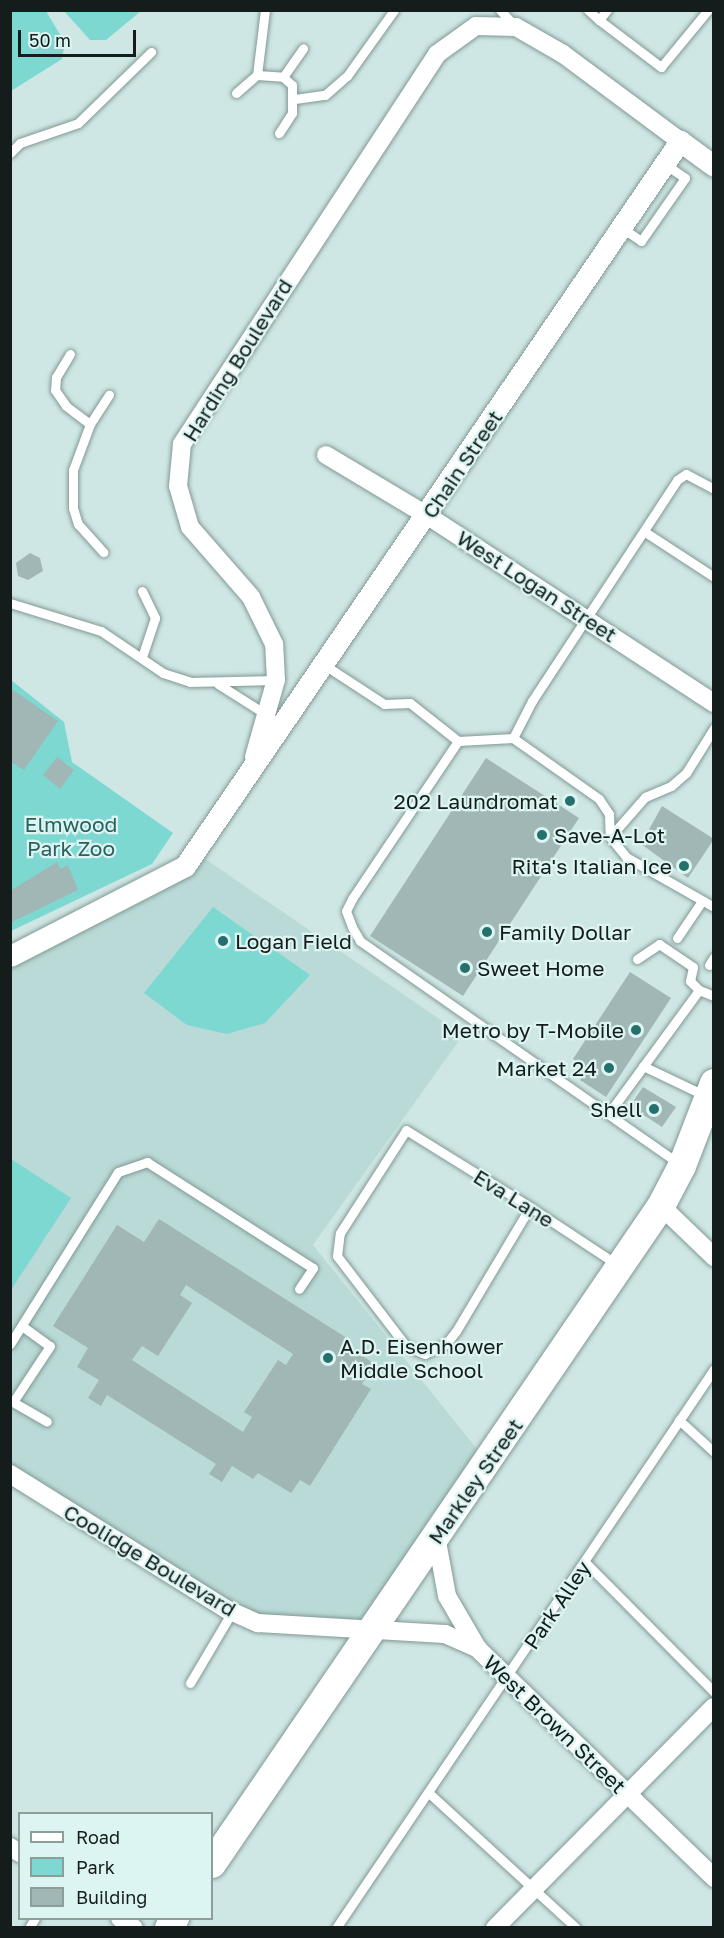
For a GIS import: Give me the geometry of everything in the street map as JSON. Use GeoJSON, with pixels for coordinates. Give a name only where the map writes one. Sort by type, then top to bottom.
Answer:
{"type":"FeatureCollection","features":[{"type":"Feature","properties":{"kind":"highway","name":"Markley Street"},"geometry":{"type":"LineString","coordinates":[[213,1863],[368,1632],[621,1268],[661,1206],[682,1166],[711,1090]]}},
{"type":"Feature","properties":{"kind":"street","name":"Harding Boulevard"},"geometry":{"type":"LineString","coordinates":[[10,956],[185,866],[244,786],[269,716],[276,680],[274,644],[251,597],[190,527],[178,486],[182,444],[437,54],[476,26],[516,27]]}},
{"type":"Feature","properties":{"kind":"street"},"geometry":{"type":"LineString","coordinates":[[516,27],[563,54],[714,166]]}},
{"type":"Feature","properties":{"kind":"street","name":"Chain Street"},"geometry":{"type":"LineString","coordinates":[[244,786],[680,141]]}},
{"type":"Feature","properties":{"kind":"street","name":"West Logan Street"},"geometry":{"type":"LineString","coordinates":[[326,455],[428,516],[714,703]]}},
{"type":"Feature","properties":{"kind":"street"},"geometry":{"type":"LineString","coordinates":[[661,1206],[714,1257]]}},
{"type":"Feature","properties":{"kind":"street","name":"Coolidge Boulevard"},"geometry":{"type":"LineString","coordinates":[[11,1475],[232,1612],[258,1623],[368,1632]]}},
{"type":"Feature","properties":{"kind":"street"},"geometry":{"type":"LineString","coordinates":[[436,1536],[447,1596],[478,1649]]}},
{"type":"Feature","properties":{"kind":"street","name":"West Brown Street"},"geometry":{"type":"LineString","coordinates":[[368,1632],[445,1634],[478,1649],[714,1878]]}},
{"type":"Feature","properties":{"kind":"street"},"geometry":{"type":"LineString","coordinates":[[495,1928],[714,1707]]}},
{"type":"Feature","properties":{"kind":"lane"},"geometry":{"type":"LineString","coordinates":[[236,93],[256,75],[265,10]]}},
{"type":"Feature","properties":{"kind":"lane"},"geometry":{"type":"LineString","coordinates":[[295,99],[325,95],[346,76],[394,10]]}},
{"type":"Feature","properties":{"kind":"lane"},"geometry":{"type":"LineString","coordinates":[[500,10],[516,27]]}},
{"type":"Feature","properties":{"kind":"lane"},"geometry":{"type":"LineString","coordinates":[[588,10],[662,67],[708,10]]}},
{"type":"Feature","properties":{"kind":"lane"},"geometry":{"type":"LineString","coordinates":[[599,20],[607,10]]}},
{"type":"Feature","properties":{"kind":"lane"},"geometry":{"type":"LineString","coordinates":[[283,77],[303,48]]}},
{"type":"Feature","properties":{"kind":"lane"},"geometry":{"type":"LineString","coordinates":[[10,153],[20,143],[78,123],[151,52]]}},
{"type":"Feature","properties":{"kind":"lane"},"geometry":{"type":"LineString","coordinates":[[256,75],[283,77],[292,85],[295,99],[279,133]]}},
{"type":"Feature","properties":{"kind":"lane"},"geometry":{"type":"LineString","coordinates":[[70,354],[56,377],[55,390],[66,406],[90,424]]}},
{"type":"Feature","properties":{"kind":"lane"},"geometry":{"type":"LineString","coordinates":[[103,552],[78,524],[72,498],[76,457],[90,424],[109,395]]}},
{"type":"Feature","properties":{"kind":"lane"},"geometry":{"type":"LineString","coordinates":[[513,738],[531,701],[686,474],[714,489]]}},
{"type":"Feature","properties":{"kind":"lane"},"geometry":{"type":"LineString","coordinates":[[645,532],[714,577]]}},
{"type":"Feature","properties":{"kind":"lane"},"geometry":{"type":"LineString","coordinates":[[142,591],[155,618],[142,657]]}},
{"type":"Feature","properties":{"kind":"lane"},"geometry":{"type":"LineString","coordinates":[[10,603],[101,631],[163,673],[190,682],[218,684],[276,680]]}},
{"type":"Feature","properties":{"kind":"lane"},"geometry":{"type":"LineString","coordinates":[[326,666],[384,704],[410,704],[458,741],[513,738],[599,799],[609,814],[610,837],[626,857],[714,907]]}},
{"type":"Feature","properties":{"kind":"lane"},"geometry":{"type":"LineString","coordinates":[[218,684],[269,716]]}},
{"type":"Feature","properties":{"kind":"lane"},"geometry":{"type":"LineString","coordinates":[[610,837],[645,797],[671,786],[686,773],[714,728]]}},
{"type":"Feature","properties":{"kind":"lane"},"geometry":{"type":"LineString","coordinates":[[458,741],[352,899],[346,911],[352,927],[360,941],[682,1166]]}},
{"type":"Feature","properties":{"kind":"lane"},"geometry":{"type":"LineString","coordinates":[[677,938],[702,901]]}},
{"type":"Feature","properties":{"kind":"lane"},"geometry":{"type":"LineString","coordinates":[[637,959],[659,944],[693,967],[690,981],[699,990],[714,996]]}},
{"type":"Feature","properties":{"kind":"lane"},"geometry":{"type":"LineString","coordinates":[[609,1113],[699,990]]}},
{"type":"Feature","properties":{"kind":"lane"},"geometry":{"type":"LineString","coordinates":[[643,1066],[711,1090]]}},
{"type":"Feature","properties":{"kind":"lane","name":"Eva Lane"},"geometry":{"type":"LineString","coordinates":[[530,1207],[456,1331],[435,1351],[416,1353],[343,1267],[337,1244],[406,1130],[530,1207],[621,1268]]}},
{"type":"Feature","properties":{"kind":"lane"},"geometry":{"type":"LineString","coordinates":[[10,1344],[118,1172],[147,1162],[313,1268],[299,1289]]}},
{"type":"Feature","properties":{"kind":"lane"},"geometry":{"type":"LineString","coordinates":[[22,1326],[50,1346],[12,1401],[46,1422]]}},
{"type":"Feature","properties":{"kind":"lane","name":"Park Alley"},"geometry":{"type":"LineString","coordinates":[[336,1928],[509,1677],[714,1369]]}},
{"type":"Feature","properties":{"kind":"lane"},"geometry":{"type":"LineString","coordinates":[[680,1420],[714,1452]]}},
{"type":"Feature","properties":{"kind":"lane"},"geometry":{"type":"LineString","coordinates":[[585,1562],[714,1692]]}},
{"type":"Feature","properties":{"kind":"lane"},"geometry":{"type":"LineString","coordinates":[[190,1683],[232,1612]]}},
{"type":"Feature","properties":{"kind":"lane"},"geometry":{"type":"LineString","coordinates":[[429,1794],[535,1887],[576,1928]]}},
{"type":"Feature","properties":{"kind":"shaded area"},"geometry":{"type":"Polygon","coordinates":[[[195,852],[463,1035],[313,1245],[489,1464],[368,1632],[258,1623],[11,1474],[11,956],[195,852]]]}},
{"type":"Feature","properties":{"kind":"green space"},"geometry":{"type":"Polygon","coordinates":[[[11,10],[46,11],[65,43],[62,59],[11,91],[11,10]]]}},
{"type":"Feature","properties":{"kind":"green space"},"geometry":{"type":"Polygon","coordinates":[[[64,11],[141,11],[106,40],[90,40],[64,11]]]}},
{"type":"Feature","properties":{"kind":"green space","name":"Elmwood Park Zoo"},"geometry":{"type":"Polygon","coordinates":[[[11,680],[64,722],[72,762],[173,833],[152,864],[11,931],[11,680]]]}},
{"type":"Feature","properties":{"kind":"green space","name":"Logan Field"},"geometry":{"type":"Polygon","coordinates":[[[213,907],[310,975],[265,1023],[227,1034],[187,1025],[144,993],[213,907]]]}},
{"type":"Feature","properties":{"kind":"green space"},"geometry":{"type":"Polygon","coordinates":[[[11,1159],[71,1198],[11,1290],[11,1159]]]}},
{"type":"Feature","properties":{"kind":"building"},"geometry":{"type":"Polygon","coordinates":[[[30,553],[40,558],[43,571],[28,580],[18,576],[16,563],[30,553]]]}},
{"type":"Feature","properties":{"kind":"building"},"geometry":{"type":"Polygon","coordinates":[[[10,688],[58,721],[24,770],[10,761],[10,688]]]}},
{"type":"Feature","properties":{"kind":"building"},"geometry":{"type":"Polygon","coordinates":[[[57,757],[74,770],[60,789],[43,775],[57,757]]]}},
{"type":"Feature","properties":{"kind":"building"},"geometry":{"type":"Polygon","coordinates":[[[486,758],[579,818],[463,996],[370,936],[486,758]]]}},
{"type":"Feature","properties":{"kind":"building"},"geometry":{"type":"Polygon","coordinates":[[[662,806],[714,839],[688,878],[641,844],[662,806]]]}},
{"type":"Feature","properties":{"kind":"building"},"geometry":{"type":"Polygon","coordinates":[[[57,862],[60,869],[68,865],[78,890],[10,923],[10,891],[57,862]]]}},
{"type":"Feature","properties":{"kind":"building"},"geometry":{"type":"Polygon","coordinates":[[[630,972],[671,998],[606,1097],[580,1080],[587,1069],[573,1059],[630,972]]]}},
{"type":"Feature","properties":{"kind":"building"},"geometry":{"type":"Polygon","coordinates":[[[643,1087],[676,1107],[662,1127],[630,1106],[643,1087]]]}},
{"type":"Feature","properties":{"kind":"building","name":"A.D. Eisenhower Middle School"},"geometry":{"type":"Polygon","coordinates":[[[159,1219],[350,1340],[346,1346],[375,1364],[362,1384],[371,1389],[310,1486],[300,1480],[291,1493],[258,1473],[253,1479],[232,1466],[222,1482],[209,1474],[216,1464],[107,1395],[101,1406],[88,1398],[99,1380],[77,1367],[88,1348],[53,1326],[117,1225],[144,1242],[159,1219]],[[186,1285],[180,1295],[192,1303],[158,1356],[142,1346],[132,1360],[243,1432],[252,1417],[244,1412],[278,1360],[286,1365],[293,1354],[186,1285]]]}},
{"type":"Feature","properties":{"kind":"place","name":"202 Laundromat"},"geometry":{"type":"Point","coordinates":[570,801]}},
{"type":"Feature","properties":{"kind":"place","name":"Save-A-Lot"},"geometry":{"type":"Point","coordinates":[542,835]}},
{"type":"Feature","properties":{"kind":"place","name":"Rita's Italian Ice"},"geometry":{"type":"Point","coordinates":[684,866]}},
{"type":"Feature","properties":{"kind":"place","name":"Family Dollar"},"geometry":{"type":"Point","coordinates":[487,932]}},
{"type":"Feature","properties":{"kind":"place","name":"Logan Field"},"geometry":{"type":"Point","coordinates":[223,941]}},
{"type":"Feature","properties":{"kind":"place","name":"Sweet Home"},"geometry":{"type":"Point","coordinates":[465,968]}},
{"type":"Feature","properties":{"kind":"place","name":"Metro by T-Mobile"},"geometry":{"type":"Point","coordinates":[636,1030]}},
{"type":"Feature","properties":{"kind":"place","name":"Market 24"},"geometry":{"type":"Point","coordinates":[609,1068]}},
{"type":"Feature","properties":{"kind":"place","name":"Shell"},"geometry":{"type":"Point","coordinates":[654,1109]}},
{"type":"Feature","properties":{"kind":"place","name":"A.D. Eisenhower Middle School"},"geometry":{"type":"Point","coordinates":[328,1358]}}]}
